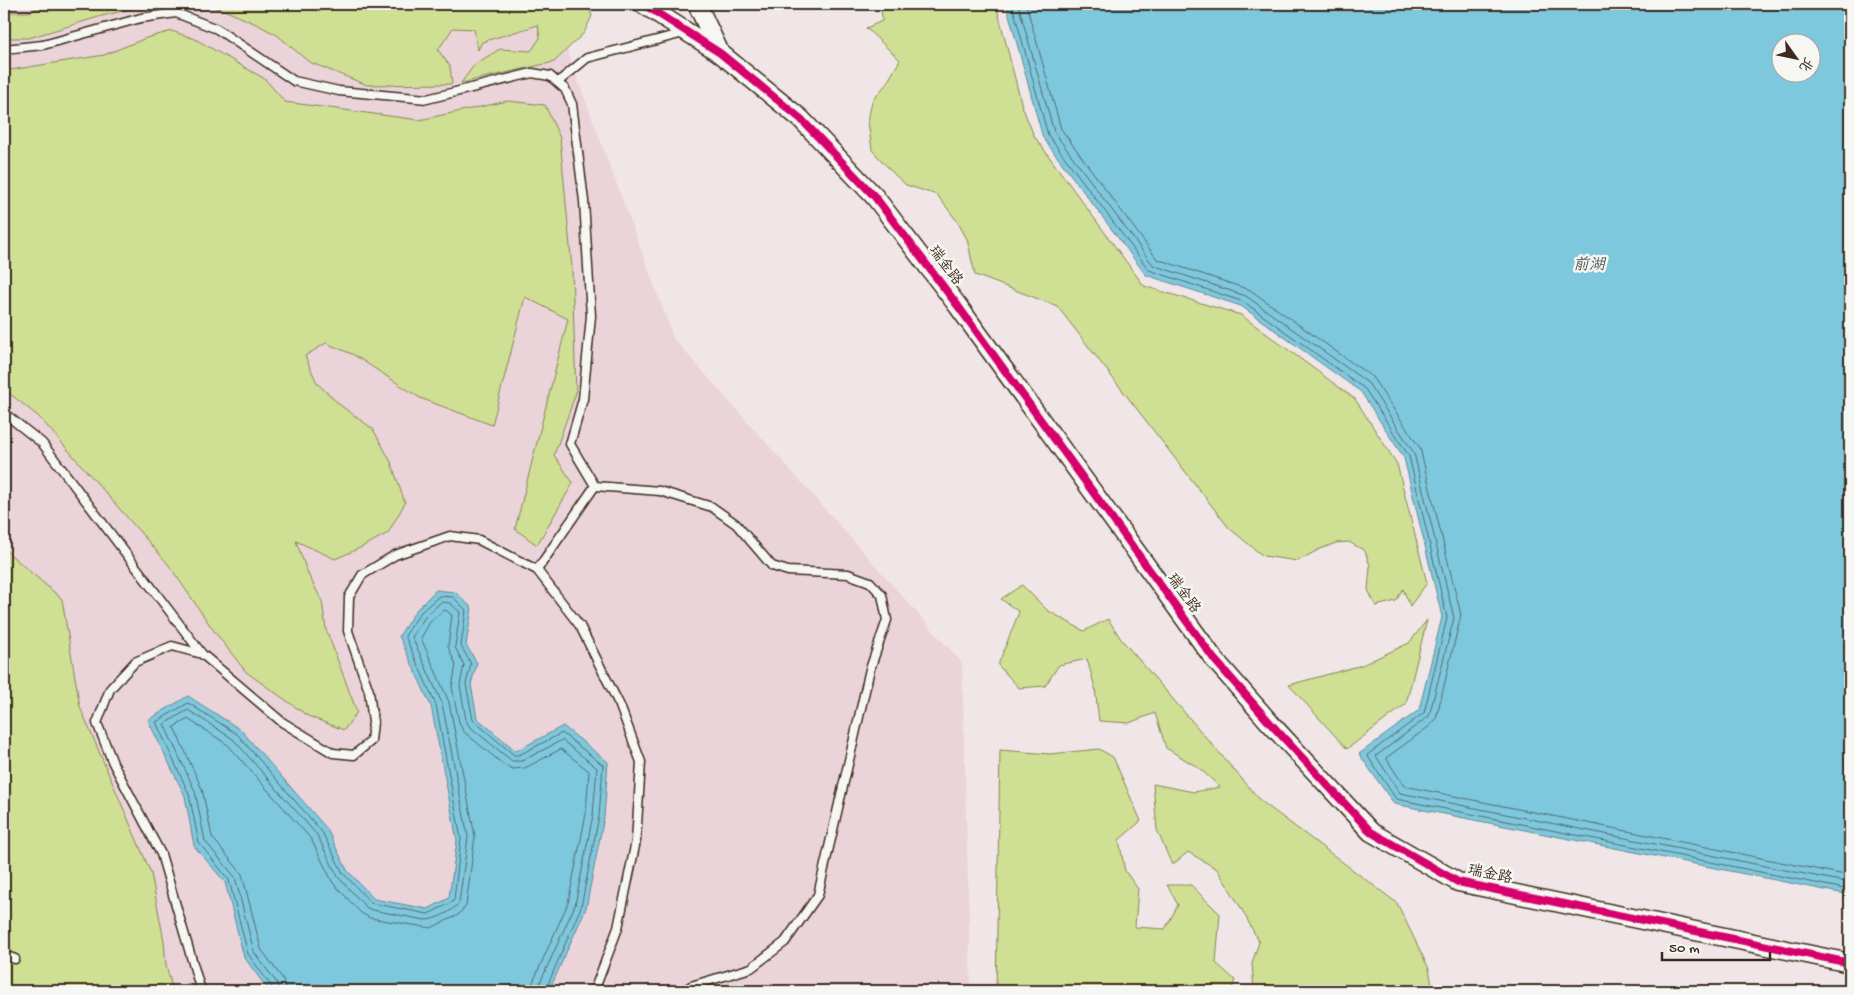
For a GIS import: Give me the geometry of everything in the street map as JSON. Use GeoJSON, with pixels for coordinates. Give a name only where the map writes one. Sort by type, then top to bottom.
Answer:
{"type":"FeatureCollection","features":[{"type":"Feature","properties":{"kind":"street","name":"瑞金路"},"geometry":{"type":"LineString","coordinates":[[644,4],[720,53],[801,119],[875,197],[958,306],[1214,659],[1270,723],[1371,832],[1458,882],[1850,963]]}},
{"type":"Feature","properties":{"kind":"street"},"geometry":{"type":"LineString","coordinates":[[697,4],[720,53]]}},
{"type":"Feature","properties":{"kind":"lane"},"geometry":{"type":"LineString","coordinates":[[4,50],[43,45],[141,18],[176,13],[217,29],[294,81],[339,91],[427,99],[532,73],[550,76],[565,89],[572,104],[584,201],[591,316],[583,399],[570,444],[595,486]]}},
{"type":"Feature","properties":{"kind":"lane"},"geometry":{"type":"LineString","coordinates":[[558,82],[587,58],[688,32]]}},
{"type":"Feature","properties":{"kind":"lane"},"geometry":{"type":"LineString","coordinates":[[4,413],[42,443],[202,654],[282,722],[333,754],[354,755],[371,741],[374,722],[369,691],[348,631],[349,596],[362,575],[395,555],[450,536],[479,540],[537,570],[580,626],[620,706],[641,762],[636,841],[618,928],[594,991]]}},
{"type":"Feature","properties":{"kind":"lane"},"geometry":{"type":"LineString","coordinates":[[537,570],[595,486]]}},
{"type":"Feature","properties":{"kind":"lane"},"geometry":{"type":"LineString","coordinates":[[595,486],[660,491],[712,507],[736,524],[772,566],[788,571],[848,574],[870,582],[882,596],[887,620],[870,669],[818,895],[785,942],[751,968],[691,986],[684,991]]}},
{"type":"Feature","properties":{"kind":"lane"},"geometry":{"type":"LineString","coordinates":[[201,991],[161,854],[113,763],[98,723],[110,689],[135,662],[172,646],[202,654]]}},
{"type":"Feature","properties":{"kind":"lane"},"geometry":{"type":"LineString","coordinates":[[4,955],[15,959]]}},
{"type":"Feature","properties":{"kind":"shaded area"},"geometry":{"type":"Polygon","coordinates":[[[4,4],[550,4],[674,339],[962,663],[971,991],[4,991],[4,4]]]}},
{"type":"Feature","properties":{"kind":"green space"},"geometry":{"type":"Polygon","coordinates":[[[49,4],[152,4],[102,16],[29,38],[4,38],[4,12],[29,12],[49,4]]]}},
{"type":"Feature","properties":{"kind":"green space"},"geometry":{"type":"Polygon","coordinates":[[[201,4],[588,4],[592,16],[584,33],[554,62],[461,83],[475,64],[500,49],[531,51],[540,38],[538,25],[482,42],[478,50],[474,29],[453,28],[438,50],[450,66],[452,84],[367,85],[309,62],[277,35],[256,24],[224,10],[201,4]]]}},
{"type":"Feature","properties":{"kind":"green space"},"geometry":{"type":"Polygon","coordinates":[[[881,4],[996,4],[1022,106],[1034,136],[1144,286],[1241,315],[1355,399],[1397,464],[1427,583],[1410,606],[1403,589],[1396,601],[1376,606],[1368,590],[1370,566],[1365,551],[1349,542],[1336,543],[1298,561],[1263,556],[1229,528],[1057,306],[975,275],[967,239],[957,221],[937,195],[906,185],[872,150],[868,121],[872,101],[887,83],[900,60],[866,28],[882,21],[881,4]]]}},
{"type":"Feature","properties":{"kind":"green space"},"geometry":{"type":"Polygon","coordinates":[[[172,31],[195,39],[265,79],[285,102],[419,120],[508,101],[545,105],[560,138],[572,268],[576,393],[554,455],[573,483],[537,545],[515,529],[568,319],[525,297],[492,425],[420,398],[354,355],[326,343],[305,356],[317,383],[340,405],[373,429],[391,462],[405,503],[388,533],[335,559],[296,541],[308,574],[322,601],[326,629],[357,712],[344,730],[308,716],[246,672],[214,631],[168,564],[39,417],[4,389],[4,71],[104,55],[146,38],[172,31]]]}},
{"type":"Feature","properties":{"kind":"green space"},"geometry":{"type":"Polygon","coordinates":[[[4,549],[62,599],[80,707],[151,873],[164,941],[166,965],[173,991],[4,991],[4,549]]]}},
{"type":"Feature","properties":{"kind":"green space"},"geometry":{"type":"Polygon","coordinates":[[[1022,585],[1047,610],[1084,631],[1108,619],[1121,639],[1261,801],[1397,903],[1429,969],[1433,991],[1254,991],[1252,963],[1259,942],[1241,908],[1217,869],[1188,852],[1172,865],[1157,830],[1153,784],[1194,792],[1220,787],[1199,768],[1166,748],[1155,713],[1129,723],[1099,721],[1095,688],[1087,659],[1059,665],[1045,686],[1019,688],[998,665],[1019,612],[1001,599],[1022,585]]]}},
{"type":"Feature","properties":{"kind":"green space"},"geometry":{"type":"Polygon","coordinates":[[[1427,620],[1406,704],[1347,749],[1289,685],[1362,665],[1409,643],[1427,620]]]}},
{"type":"Feature","properties":{"kind":"green space"},"geometry":{"type":"Polygon","coordinates":[[[1099,749],[1113,757],[1141,821],[1119,840],[1125,871],[1138,889],[1135,927],[1165,929],[1178,905],[1167,885],[1191,885],[1220,914],[1216,963],[1235,980],[1231,991],[996,991],[1000,750],[1050,754],[1099,749]]]}},
{"type":"Feature","properties":{"kind":"water","name":"前湖"},"geometry":{"type":"Polygon","coordinates":[[[1006,4],[1850,4],[1850,895],[1394,804],[1359,754],[1419,710],[1442,617],[1404,458],[1361,392],[1241,306],[1146,275],[1043,138],[1006,4]]]}},
{"type":"Feature","properties":{"kind":"water"},"geometry":{"type":"Polygon","coordinates":[[[436,590],[455,592],[472,608],[466,645],[477,663],[471,684],[477,718],[516,751],[563,726],[608,762],[604,817],[586,908],[549,991],[269,991],[244,957],[225,882],[194,846],[185,796],[148,720],[188,696],[241,730],[327,829],[347,870],[374,899],[428,909],[449,898],[457,840],[431,706],[399,636],[416,610],[436,590]]]}},
{"type":"Feature","properties":{"kind":"cycle path"},"geometry":{"type":"LineString","coordinates":[[643,4],[720,53],[801,119],[875,197],[958,306],[1214,659],[1270,723],[1371,832],[1458,882],[1850,963]]}}]}
